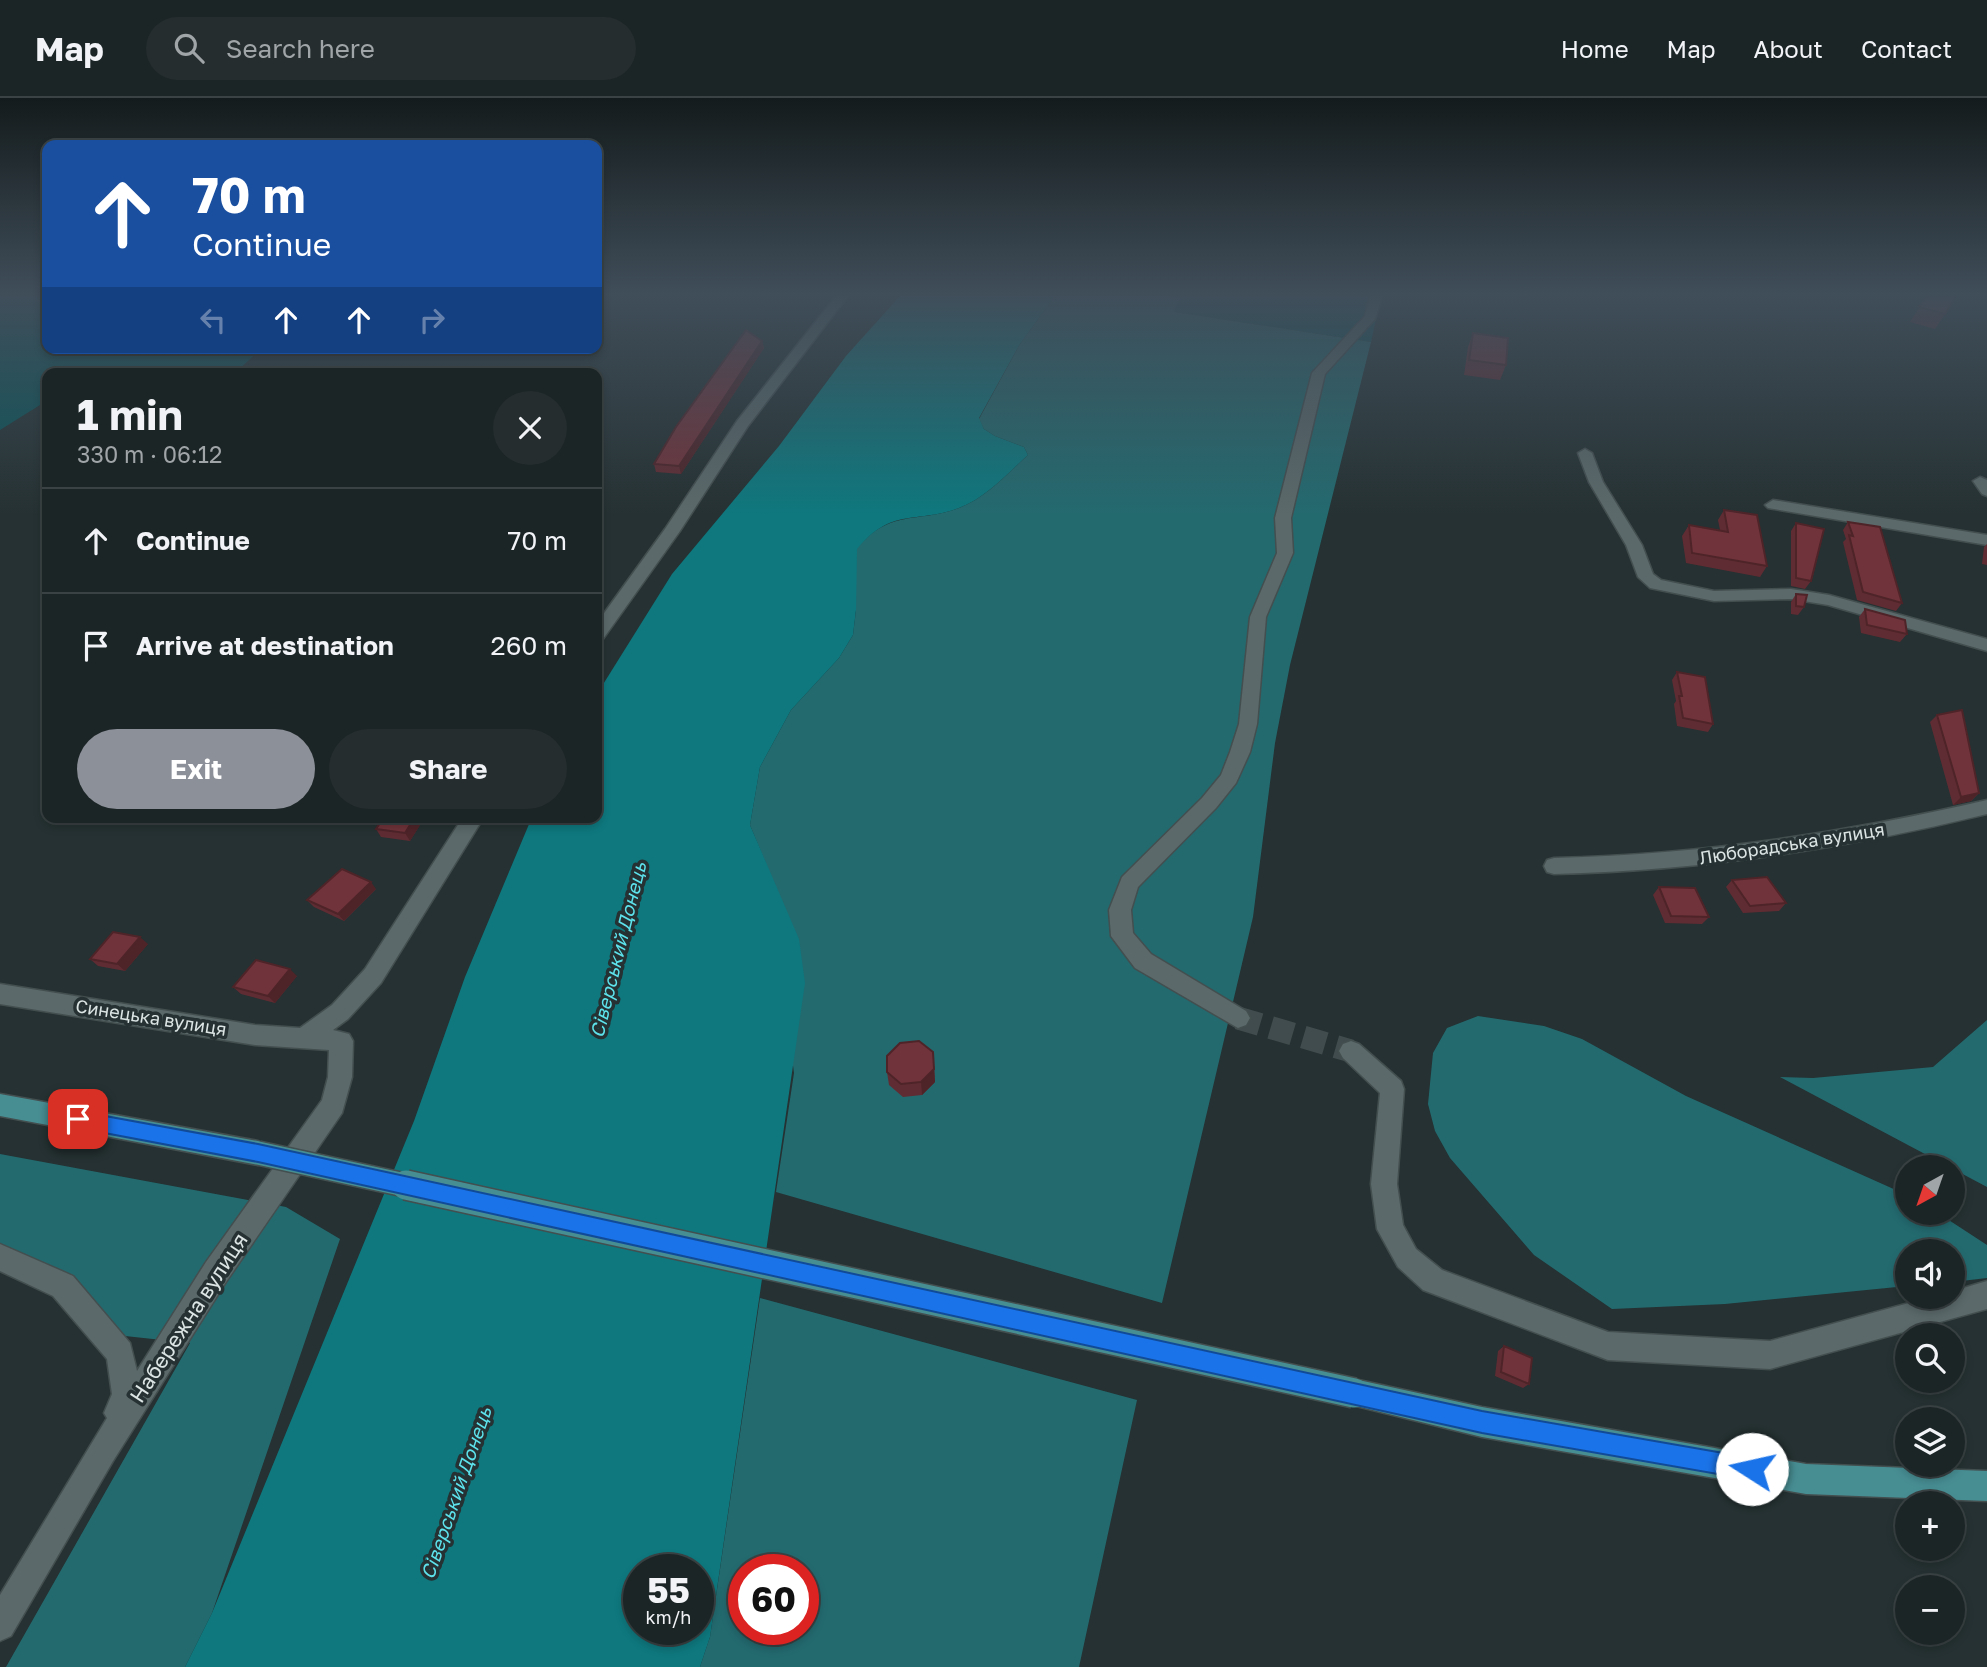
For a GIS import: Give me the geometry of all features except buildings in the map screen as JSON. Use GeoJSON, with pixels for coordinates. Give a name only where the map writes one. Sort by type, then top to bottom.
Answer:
{"type":"FeatureCollection","features":[{"type":"Feature","properties":{"kind":"main road"},"geometry":{"type":"LineString","coordinates":[[0,1105],[258,1153],[1482,1422],[1806,1479],[1987,1486]]}},
{"type":"Feature","properties":{"kind":"street"},"geometry":{"type":"LineString","coordinates":[[602,628],[672,531],[742,424],[785,369]]}},
{"type":"Feature","properties":{"kind":"street"},"geometry":{"type":"LineString","coordinates":[[1238,1018],[1143,961],[1122,936],[1120,910],[1129,883],[1209,803],[1228,778],[1240,752],[1248,724],[1258,617],[1285,552],[1282,538],[1283,517],[1319,373],[1323,369]]}},
{"type":"Feature","properties":{"kind":"street"},"geometry":{"type":"LineString","coordinates":[[1585,453],[1596,482],[1634,545],[1646,577],[1656,584],[1714,596],[1791,594],[1829,600],[1987,645]]}},
{"type":"Feature","properties":{"kind":"street"},"geometry":{"type":"LineString","coordinates":[[1773,505],[1987,540]]}},
{"type":"Feature","properties":{"kind":"street","name":"Люборадська вулиця"},"geometry":{"type":"LineString","coordinates":[[1554,866],[1611,866],[1731,857],[1880,831],[1987,807]]}},
{"type":"Feature","properties":{"kind":"street"},"geometry":{"type":"LineString","coordinates":[[303,1040],[340,1012],[373,976],[470,823]]}},
{"type":"Feature","properties":{"kind":"street","name":"Синецька вулиця"},"geometry":{"type":"LineString","coordinates":[[0,994],[255,1035],[303,1040]]}},
{"type":"Feature","properties":{"kind":"street","name":"Набережна вулиця"},"geometry":{"type":"LineString","coordinates":[[0,1625],[103,1451],[216,1272],[333,1105],[340,1077],[341,1041],[303,1040]]}},
{"type":"Feature","properties":{"kind":"street"},"geometry":{"type":"LineString","coordinates":[[1351,1051],[1392,1089],[1384,1184],[1390,1229],[1407,1258],[1433,1280],[1608,1346],[1770,1355],[1987,1295]]}},
{"type":"Feature","properties":{"kind":"street"},"geometry":{"type":"LineString","coordinates":[[0,1257],[64,1286],[120,1353],[127,1395],[103,1451]]}},
{"type":"Feature","properties":{"kind":"shaded area"},"geometry":{"type":"Polygon","coordinates":[[[0,369],[42,369],[42,405],[0,430],[0,369]]]}},
{"type":"Feature","properties":{"kind":"shaded area"},"geometry":{"type":"Polygon","coordinates":[[[1006,369],[1364,369],[1290,665],[1275,743],[1253,917],[1162,1303],[776,1192],[794,1073],[767,866],[750,825],[760,767],[791,710],[839,658],[853,635],[856,610],[856,549],[869,536],[893,522],[943,513],[969,504],[996,485],[1028,455],[1024,447],[984,429],[979,419],[1006,369]]]}},
{"type":"Feature","properties":{"kind":"shaded area"},"geometry":{"type":"Polygon","coordinates":[[[1478,1016],[1544,1026],[1582,1039],[1686,1096],[1895,1190],[1895,1225],[1956,1225],[1987,1245],[1987,1278],[1965,1281],[1965,1239],[1895,1239],[1895,1287],[1725,1304],[1612,1309],[1534,1255],[1450,1158],[1435,1131],[1428,1104],[1433,1053],[1447,1028],[1478,1016]]]}},
{"type":"Feature","properties":{"kind":"shaded area"},"geometry":{"type":"Polygon","coordinates":[[[1987,1020],[1987,1187],[1965,1175],[1965,1155],[1927,1155],[1780,1077],[1813,1078],[1933,1067],[1987,1020]]]}},
{"type":"Feature","properties":{"kind":"shaded area"},"geometry":{"type":"Polygon","coordinates":[[[0,1154],[286,1207],[340,1239],[212,1613],[185,1667],[6,1667],[190,1343],[125,1336],[50,1265],[0,1251],[0,1154]]]}},
{"type":"Feature","properties":{"kind":"shaded area"},"geometry":{"type":"Polygon","coordinates":[[[760,1298],[1137,1400],[1079,1667],[700,1667],[707,1645],[714,1645],[714,1610],[760,1298]]]}},
{"type":"Feature","properties":{"kind":"water","name":"Сіверський Донець"},"geometry":{"type":"Polygon","coordinates":[[[836,369],[1006,369],[979,418],[984,429],[1024,447],[1028,455],[996,485],[969,504],[943,513],[893,522],[870,536],[857,549],[853,635],[839,658],[791,710],[760,767],[750,825],[799,939],[805,983],[714,1609],[714,1554],[623,1554],[623,1645],[707,1645],[700,1667],[185,1667],[212,1613],[414,1121],[465,977],[529,823],[602,823],[602,686],[672,574],[779,446],[836,369]]]}},
{"type":"Feature","properties":{"kind":"tunnel"},"geometry":{"type":"LineString","coordinates":[[1238,1018],[1351,1051]]}},
{"type":"Feature","properties":{"kind":"route"},"geometry":{"type":"LineString","coordinates":[[78,1119],[258,1153],[1482,1422],[1752,1469]]}}]}
